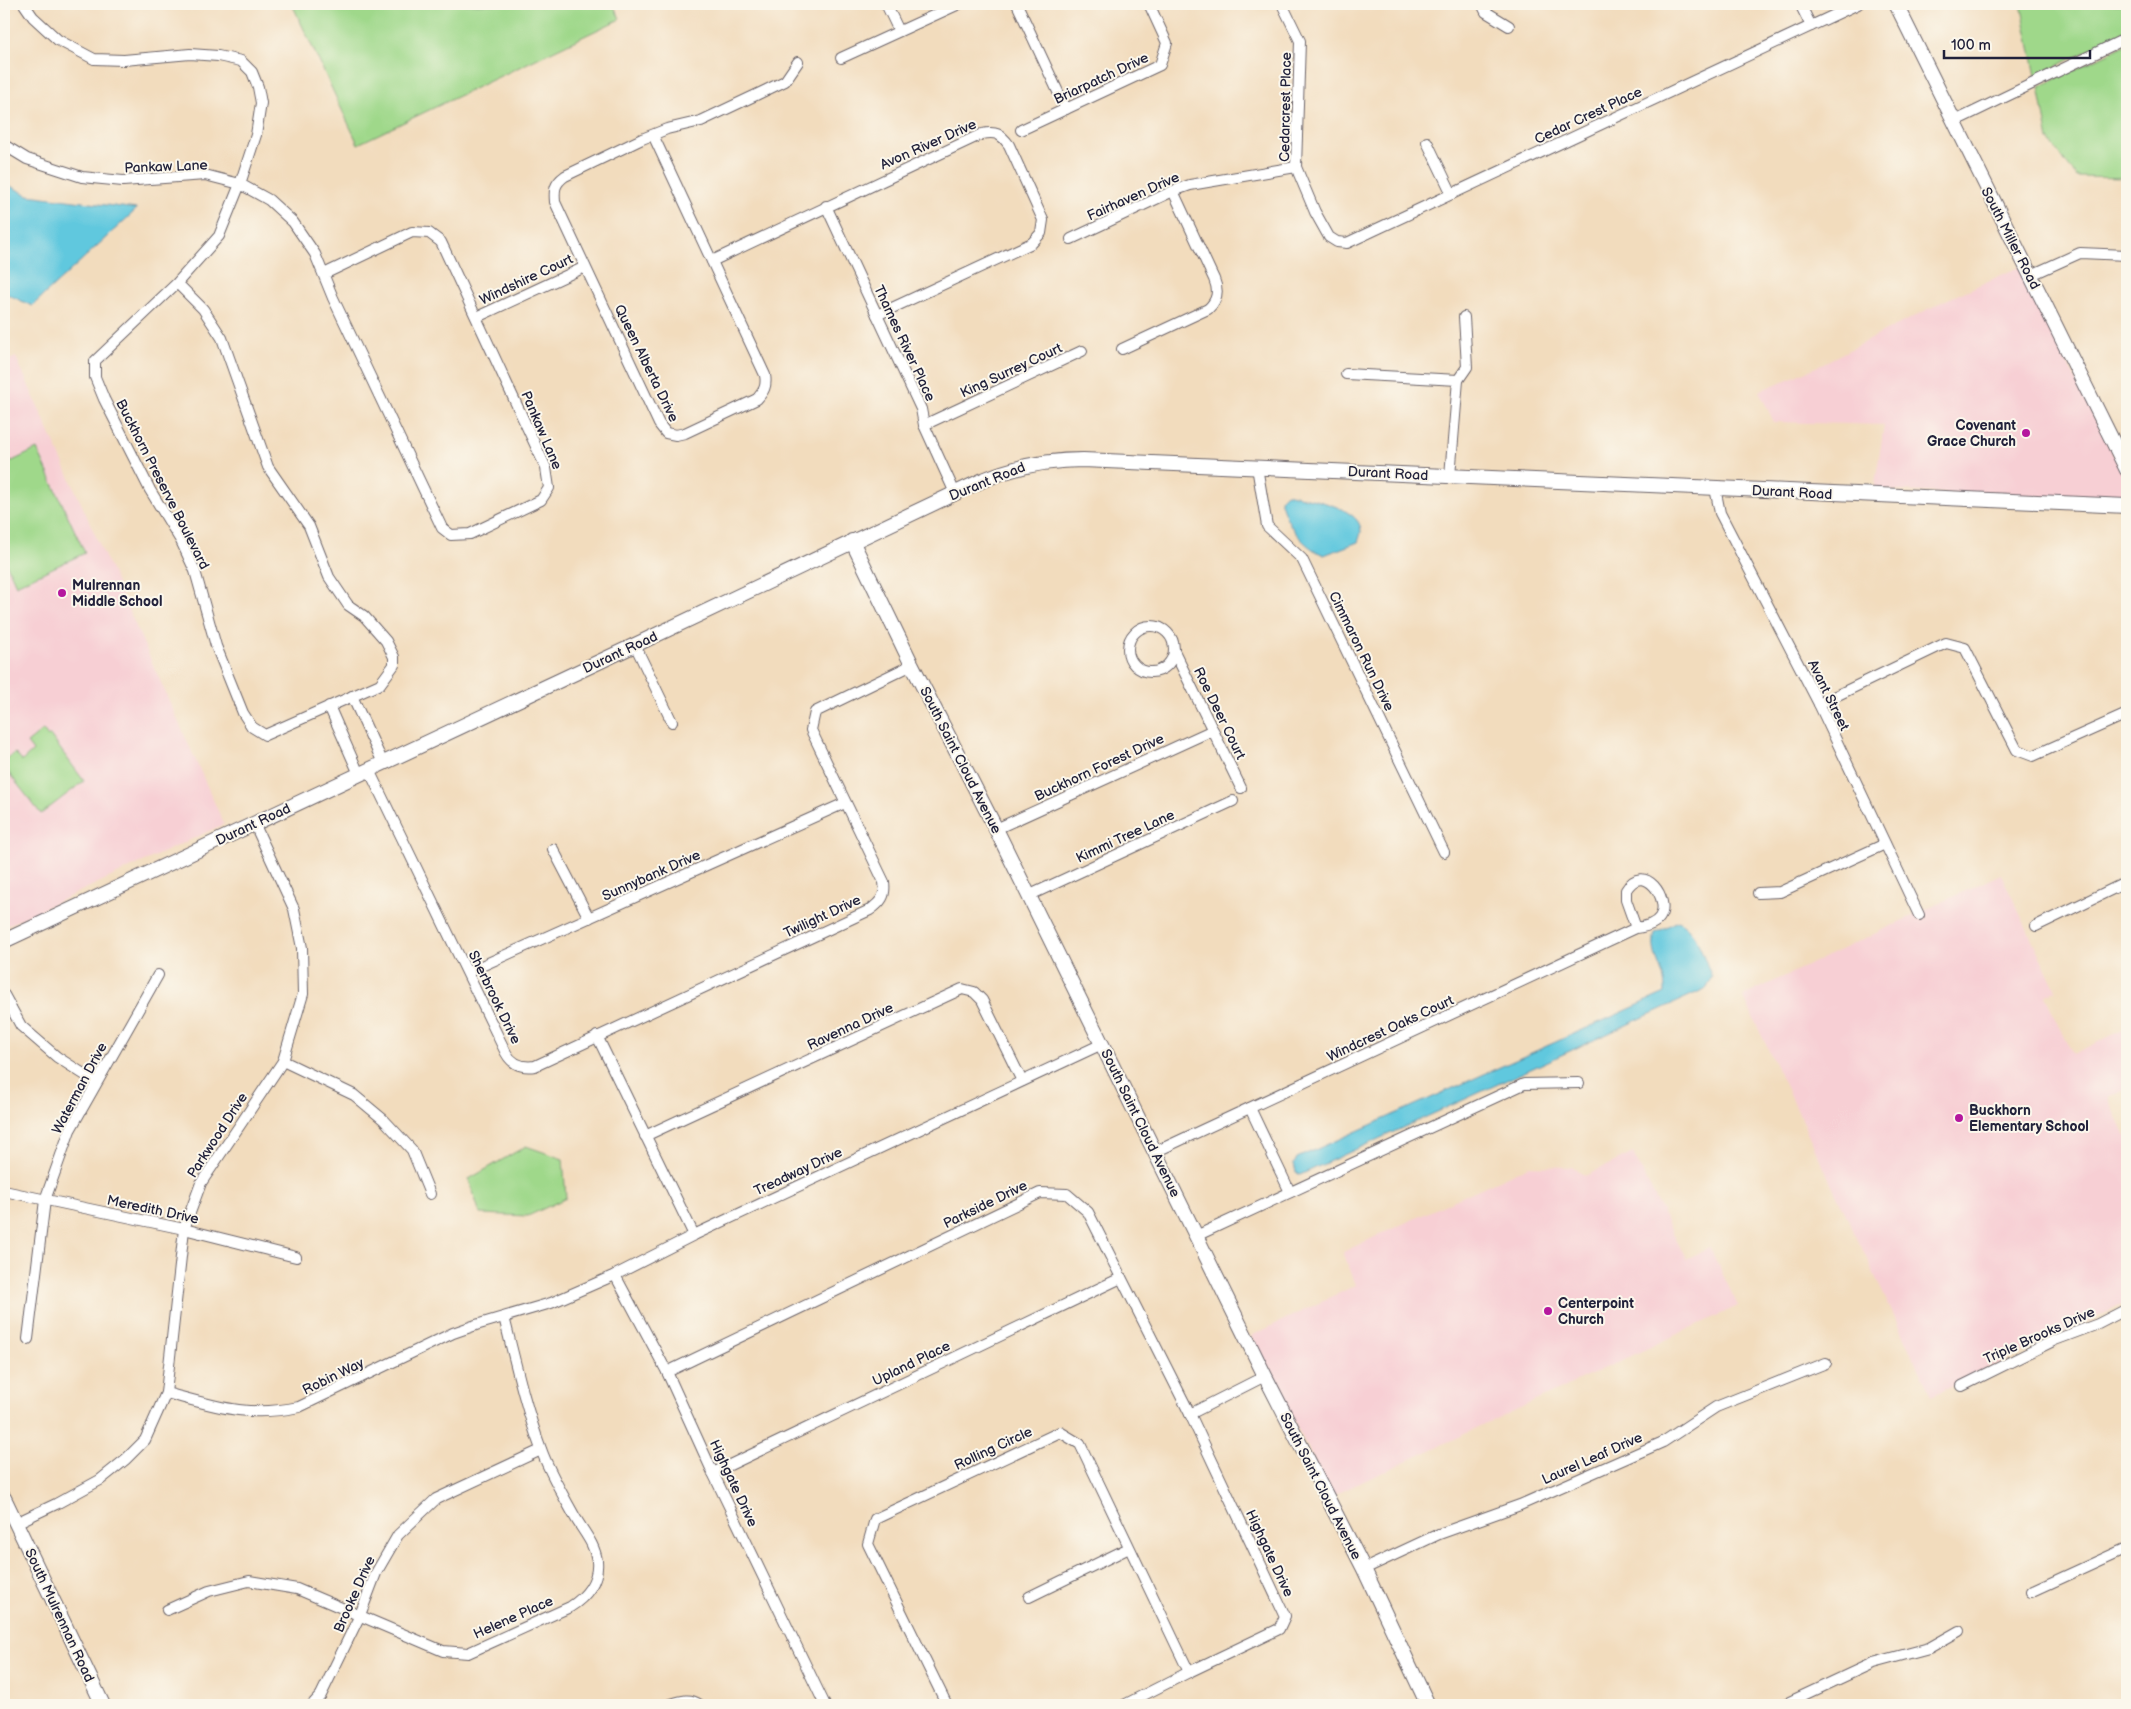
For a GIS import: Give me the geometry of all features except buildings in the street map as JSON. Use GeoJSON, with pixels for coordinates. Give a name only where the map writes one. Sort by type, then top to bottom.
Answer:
{"type":"FeatureCollection","features":[{"type":"Feature","properties":{"kind":"street","name":"Buckhorn Preserve Boulevard"},"geometry":{"type":"LineString","coordinates":[[24,4],[33,17],[58,40],[94,59],[124,60],[190,54],[218,56],[241,61],[252,72],[258,87],[261,103],[256,135],[240,184],[219,236],[177,282],[95,361],[95,377],[108,408],[150,490],[181,541],[194,571],[216,646],[243,713],[252,727],[265,735],[380,684],[394,665],[394,657],[386,641],[364,616],[348,605],[329,577],[309,526],[268,467],[222,338],[203,309],[177,282]]}},
{"type":"Feature","properties":{"kind":"street"},"geometry":{"type":"LineString","coordinates":[[886,4],[899,31]]}},
{"type":"Feature","properties":{"kind":"street"},"geometry":{"type":"LineString","coordinates":[[841,58],[959,4]]}},
{"type":"Feature","properties":{"kind":"street"},"geometry":{"type":"LineString","coordinates":[[1016,4],[1066,109]]}},
{"type":"Feature","properties":{"kind":"street","name":"Briarpatch Drive"},"geometry":{"type":"LineString","coordinates":[[1021,130],[1160,65],[1167,42],[1148,4]]}},
{"type":"Feature","properties":{"kind":"street","name":"Cedarcrest Place"},"geometry":{"type":"LineString","coordinates":[[1282,4],[1300,41],[1296,167],[1315,212],[1329,237]]}},
{"type":"Feature","properties":{"kind":"street"},"geometry":{"type":"LineString","coordinates":[[1482,4],[1486,12],[1509,26]]}},
{"type":"Feature","properties":{"kind":"street"},"geometry":{"type":"LineString","coordinates":[[1800,4],[1811,26]]}},
{"type":"Feature","properties":{"kind":"street","name":"Cedar Crest Place"},"geometry":{"type":"LineString","coordinates":[[1329,237],[1337,242],[1347,243],[1858,4]]}},
{"type":"Feature","properties":{"kind":"street","name":"South Miller Road"},"geometry":{"type":"LineString","coordinates":[[1896,4],[2029,276],[2127,470]]}},
{"type":"Feature","properties":{"kind":"street"},"geometry":{"type":"LineString","coordinates":[[1953,122],[2127,38]]}},
{"type":"Feature","properties":{"kind":"street","name":"Queen Alberta Drive"},"geometry":{"type":"LineString","coordinates":[[653,135],[765,375],[766,383],[764,392],[757,399],[676,436],[666,433],[659,424],[555,202],[554,189],[557,182],[564,176],[653,135],[667,129],[701,121],[785,81],[798,62]]}},
{"type":"Feature","properties":{"kind":"street","name":"Avon River Drive"},"geometry":{"type":"LineString","coordinates":[[712,260],[982,134],[993,132],[1002,135],[1009,145],[1043,220],[1041,233],[1032,243],[877,315]]}},
{"type":"Feature","properties":{"kind":"street"},"geometry":{"type":"LineString","coordinates":[[1428,142],[1452,194]]}},
{"type":"Feature","properties":{"kind":"street","name":"Pankaw Lane"},"geometry":{"type":"LineString","coordinates":[[4,145],[27,160],[82,177],[123,182],[205,175],[240,184],[268,200],[293,222],[315,254],[333,298],[442,528],[450,535],[470,534],[541,500],[549,488],[546,468],[478,317],[441,242],[429,233],[412,232],[324,274]]}},
{"type":"Feature","properties":{"kind":"street","name":"Fairhaven Drive"},"geometry":{"type":"LineString","coordinates":[[1071,239],[1172,191],[1190,185],[1296,167]]}},
{"type":"Feature","properties":{"kind":"street"},"geometry":{"type":"LineString","coordinates":[[1122,349],[1208,309],[1216,298],[1218,290],[1214,279],[1172,191]]}},
{"type":"Feature","properties":{"kind":"street","name":"Thames River Place"},"geometry":{"type":"LineString","coordinates":[[826,206],[921,408],[924,425],[955,493]]}},
{"type":"Feature","properties":{"kind":"street"},"geometry":{"type":"LineString","coordinates":[[2029,276],[2080,253],[2127,255]]}},
{"type":"Feature","properties":{"kind":"street","name":"Windshire Court"},"geometry":{"type":"LineString","coordinates":[[478,317],[585,267]]}},
{"type":"Feature","properties":{"kind":"street"},"geometry":{"type":"LineString","coordinates":[[1450,476],[1458,380],[1467,367],[1464,316]]}},
{"type":"Feature","properties":{"kind":"street","name":"King Surrey Court"},"geometry":{"type":"LineString","coordinates":[[924,425],[1082,351]]}},
{"type":"Feature","properties":{"kind":"street"},"geometry":{"type":"LineString","coordinates":[[1346,374],[1458,380]]}},
{"type":"Feature","properties":{"kind":"street","name":"Durant Road"},"geometry":{"type":"LineString","coordinates":[[4,941],[635,646],[955,493],[1011,469],[1047,461],[1083,460],[2127,506]]}},
{"type":"Feature","properties":{"kind":"street","name":"Cimmaron Run Drive"},"geometry":{"type":"LineString","coordinates":[[1257,468],[1266,526],[1302,559],[1444,852]]}},
{"type":"Feature","properties":{"kind":"street","name":"Avant Street"},"geometry":{"type":"LineString","coordinates":[[1715,488],[1720,514],[1820,704],[1919,915]]}},
{"type":"Feature","properties":{"kind":"street","name":"South Saint Cloud Avenue"},"geometry":{"type":"LineString","coordinates":[[852,541],[1265,1376],[1364,1569],[1426,1705]]}},
{"type":"Feature","properties":{"kind":"street"},"geometry":{"type":"LineString","coordinates":[[1154,626],[1168,633],[1172,640],[1174,651],[1170,662],[1165,668],[1151,672],[1137,668],[1132,663],[1128,649],[1133,635],[1139,629],[1154,626]]}},
{"type":"Feature","properties":{"kind":"street"},"geometry":{"type":"LineString","coordinates":[[1820,704],[1946,643],[1965,648],[2017,750],[2033,756],[2127,714]]}},
{"type":"Feature","properties":{"kind":"street"},"geometry":{"type":"LineString","coordinates":[[635,646],[672,722]]}},
{"type":"Feature","properties":{"kind":"street","name":"Roe Deer Court"},"geometry":{"type":"LineString","coordinates":[[1174,651],[1241,788]]}},
{"type":"Feature","properties":{"kind":"street","name":"Twilight Drive"},"geometry":{"type":"LineString","coordinates":[[596,1036],[870,910],[878,904],[884,894],[884,882],[811,730],[815,712],[912,665]]}},
{"type":"Feature","properties":{"kind":"street"},"geometry":{"type":"LineString","coordinates":[[352,696],[383,763]]}},
{"type":"Feature","properties":{"kind":"street"},"geometry":{"type":"LineString","coordinates":[[330,706],[364,772]]}},
{"type":"Feature","properties":{"kind":"street","name":"Buckhorn Forest Drive"},"geometry":{"type":"LineString","coordinates":[[996,829],[1213,730]]}},
{"type":"Feature","properties":{"kind":"street","name":"Sherbrook Drive"},"geometry":{"type":"LineString","coordinates":[[364,772],[468,972],[509,1058],[518,1065],[535,1066],[596,1036]]}},
{"type":"Feature","properties":{"kind":"street","name":"Kimmi Tree Lane"},"geometry":{"type":"LineString","coordinates":[[1028,896],[1233,801]]}},
{"type":"Feature","properties":{"kind":"street","name":"Sunnybank Drive"},"geometry":{"type":"LineString","coordinates":[[468,972],[845,803]]}},
{"type":"Feature","properties":{"kind":"street","name":"Parkwood Drive"},"geometry":{"type":"LineString","coordinates":[[16,1523],[100,1480],[126,1459],[145,1440],[166,1393],[184,1229],[201,1183],[283,1061],[303,994],[302,948],[294,909],[254,823]]}},
{"type":"Feature","properties":{"kind":"street"},"geometry":{"type":"LineString","coordinates":[[1758,893],[1780,892],[1885,844]]}},
{"type":"Feature","properties":{"kind":"street"},"geometry":{"type":"LineString","coordinates":[[553,849],[589,918]]}},
{"type":"Feature","properties":{"kind":"street","name":"Windcrest Oaks Court"},"geometry":{"type":"LineString","coordinates":[[1155,1152],[1636,928],[1655,922],[1660,918],[1662,911],[1656,889],[1651,882],[1645,879],[1634,882],[1626,890],[1626,900],[1636,928]]}},
{"type":"Feature","properties":{"kind":"street"},"geometry":{"type":"LineString","coordinates":[[2036,926],[2127,882]]}},
{"type":"Feature","properties":{"kind":"street","name":"Waterman Drive"},"geometry":{"type":"LineString","coordinates":[[28,1339],[45,1200],[70,1130],[158,976]]}},
{"type":"Feature","properties":{"kind":"street","name":"Ravenna Drive"},"geometry":{"type":"LineString","coordinates":[[646,1136],[962,989],[974,992],[982,1000],[1022,1082]]}},
{"type":"Feature","properties":{"kind":"street"},"geometry":{"type":"LineString","coordinates":[[4,995],[21,1026],[57,1057],[96,1082]]}},
{"type":"Feature","properties":{"kind":"street"},"geometry":{"type":"LineString","coordinates":[[596,1036],[694,1235]]}},
{"type":"Feature","properties":{"kind":"street","name":"Treadway Drive"},"geometry":{"type":"LineString","coordinates":[[504,1317],[551,1303],[615,1275],[694,1235],[1102,1044]]}},
{"type":"Feature","properties":{"kind":"street"},"geometry":{"type":"LineString","coordinates":[[283,1061],[354,1095],[384,1120],[412,1150],[430,1194]]}},
{"type":"Feature","properties":{"kind":"street"},"geometry":{"type":"LineString","coordinates":[[1196,1236],[1524,1084],[1579,1083]]}},
{"type":"Feature","properties":{"kind":"street"},"geometry":{"type":"LineString","coordinates":[[1250,1108],[1290,1192]]}},
{"type":"Feature","properties":{"kind":"street","name":"Meredith Drive"},"geometry":{"type":"LineString","coordinates":[[4,1191],[184,1229],[296,1257]]}},
{"type":"Feature","properties":{"kind":"street","name":"Parkside Drive"},"geometry":{"type":"LineString","coordinates":[[667,1372],[1040,1193],[1067,1194],[1088,1212],[1190,1414]]}},
{"type":"Feature","properties":{"kind":"street","name":"Highgate Drive"},"geometry":{"type":"LineString","coordinates":[[615,1275],[667,1372],[713,1473],[825,1705]]}},
{"type":"Feature","properties":{"kind":"street","name":"Upland Place"},"geometry":{"type":"LineString","coordinates":[[713,1473],[1121,1278]]}},
{"type":"Feature","properties":{"kind":"street","name":"Triple Brooks Drive"},"geometry":{"type":"LineString","coordinates":[[1962,1386],[2056,1340],[2098,1324],[2127,1309]]}},
{"type":"Feature","properties":{"kind":"street","name":"Robin Way"},"geometry":{"type":"LineString","coordinates":[[166,1393],[230,1410],[274,1412],[299,1407],[453,1333],[476,1324],[504,1317]]}},
{"type":"Feature","properties":{"kind":"street","name":"Helene Place"},"geometry":{"type":"LineString","coordinates":[[167,1610],[209,1591],[249,1581],[296,1589],[443,1651],[468,1653],[570,1607],[583,1598],[591,1587],[596,1575],[597,1562],[593,1548],[567,1503],[541,1450],[504,1317]]}},
{"type":"Feature","properties":{"kind":"street","name":"Laurel Leaf Drive"},"geometry":{"type":"LineString","coordinates":[[1364,1569],[1439,1534],[1520,1505],[1663,1442],[1716,1407],[1826,1363]]}},
{"type":"Feature","properties":{"kind":"street"},"geometry":{"type":"LineString","coordinates":[[1190,1414],[1265,1376]]}},
{"type":"Feature","properties":{"kind":"street","name":"Highgate Drive"},"geometry":{"type":"LineString","coordinates":[[1124,1705],[1279,1630],[1285,1616],[1190,1414]]}},
{"type":"Feature","properties":{"kind":"street","name":"Rolling Circle"},"geometry":{"type":"LineString","coordinates":[[947,1705],[868,1544],[875,1519],[1060,1432],[1080,1444],[1189,1672]]}},
{"type":"Feature","properties":{"kind":"street","name":"Brooke Drive"},"geometry":{"type":"LineString","coordinates":[[312,1705],[321,1695],[360,1615],[376,1573],[398,1535],[436,1499],[541,1450]]}},
{"type":"Feature","properties":{"kind":"street","name":"South Mulrennan Road"},"geometry":{"type":"LineString","coordinates":[[4,1498],[103,1705]]}},
{"type":"Feature","properties":{"kind":"street"},"geometry":{"type":"LineString","coordinates":[[1029,1597],[1129,1548]]}},
{"type":"Feature","properties":{"kind":"street"},"geometry":{"type":"LineString","coordinates":[[2031,1592],[2127,1548]]}},
{"type":"Feature","properties":{"kind":"street"},"geometry":{"type":"LineString","coordinates":[[1783,1705],[1873,1663],[1930,1648],[1958,1631]]}},
{"type":"Feature","properties":{"kind":"street"},"geometry":{"type":"LineString","coordinates":[[668,1705],[685,1700],[700,1705]]}},
{"type":"Feature","properties":{"kind":"shaded area"},"geometry":{"type":"Polygon","coordinates":[[[2019,267],[2127,482],[2127,501],[1874,490],[1884,425],[1774,422],[1759,391],[1812,369],[1946,300],[2019,267]]]}},
{"type":"Feature","properties":{"kind":"shaded area","name":"Mulrennan Middle School"},"geometry":{"type":"Polygon","coordinates":[[[16,357],[224,824],[4,927],[4,362],[16,357]]]}},
{"type":"Feature","properties":{"kind":"shaded area","name":"Buckhorn Elementary School"},"geometry":{"type":"Polygon","coordinates":[[[2001,874],[2056,990],[2045,996],[2073,1054],[2127,1028],[2127,1088],[2108,1097],[2127,1139],[2127,1303],[1931,1395],[1743,996],[2001,874]]]}},
{"type":"Feature","properties":{"kind":"shaded area"},"geometry":{"type":"Polygon","coordinates":[[[1633,1153],[1686,1259],[1710,1248],[1738,1306],[1332,1496],[1251,1336],[1356,1285],[1343,1252],[1529,1166],[1572,1167],[1585,1176],[1633,1153]]]}},
{"type":"Feature","properties":{"kind":"green space"},"geometry":{"type":"Polygon","coordinates":[[[292,4],[613,4],[620,19],[358,144],[292,4]]]}},
{"type":"Feature","properties":{"kind":"green space"},"geometry":{"type":"Polygon","coordinates":[[[2021,4],[2127,4],[2127,32],[2036,76],[2021,4]]]}},
{"type":"Feature","properties":{"kind":"green space"},"geometry":{"type":"Polygon","coordinates":[[[2127,44],[2127,178],[2077,177],[2049,140],[2039,87],[2127,44]]]}},
{"type":"Feature","properties":{"kind":"green space"},"geometry":{"type":"Polygon","coordinates":[[[37,449],[85,553],[16,585],[4,559],[4,465],[37,449]]]}},
{"type":"Feature","properties":{"kind":"green space"},"geometry":{"type":"Polygon","coordinates":[[[43,730],[48,737],[50,735],[84,781],[41,814],[4,767],[4,761],[15,753],[22,761],[33,751],[27,743],[43,730]]]}},
{"type":"Feature","properties":{"kind":"green space"},"geometry":{"type":"Polygon","coordinates":[[[526,1146],[563,1159],[566,1198],[528,1216],[480,1214],[469,1179],[526,1146]]]}},
{"type":"Feature","properties":{"kind":"water"},"geometry":{"type":"Polygon","coordinates":[[[4,183],[28,195],[137,209],[32,306],[4,291],[4,183]]]}},
{"type":"Feature","properties":{"kind":"water"},"geometry":{"type":"Polygon","coordinates":[[[1286,493],[1330,504],[1352,515],[1359,522],[1361,531],[1358,542],[1324,555],[1308,546],[1296,533],[1286,517],[1280,499],[1286,493]]]}},
{"type":"Feature","properties":{"kind":"water"},"geometry":{"type":"Polygon","coordinates":[[[1678,921],[1690,931],[1703,953],[1712,977],[1707,988],[1300,1175],[1296,1172],[1294,1164],[1297,1158],[1665,993],[1663,977],[1654,949],[1655,933],[1678,921]]]}},
{"type":"Feature","properties":{"kind":"place","name":"Covenant Grace Church"},"geometry":{"type":"Point","coordinates":[2026,433]}},
{"type":"Feature","properties":{"kind":"place","name":"Mulrennan Middle School"},"geometry":{"type":"Point","coordinates":[62,593]}},
{"type":"Feature","properties":{"kind":"place","name":"Buckhorn Elementary School"},"geometry":{"type":"Point","coordinates":[1959,1118]}},
{"type":"Feature","properties":{"kind":"place","name":"Centerpoint Church"},"geometry":{"type":"Point","coordinates":[1548,1311]}}]}
